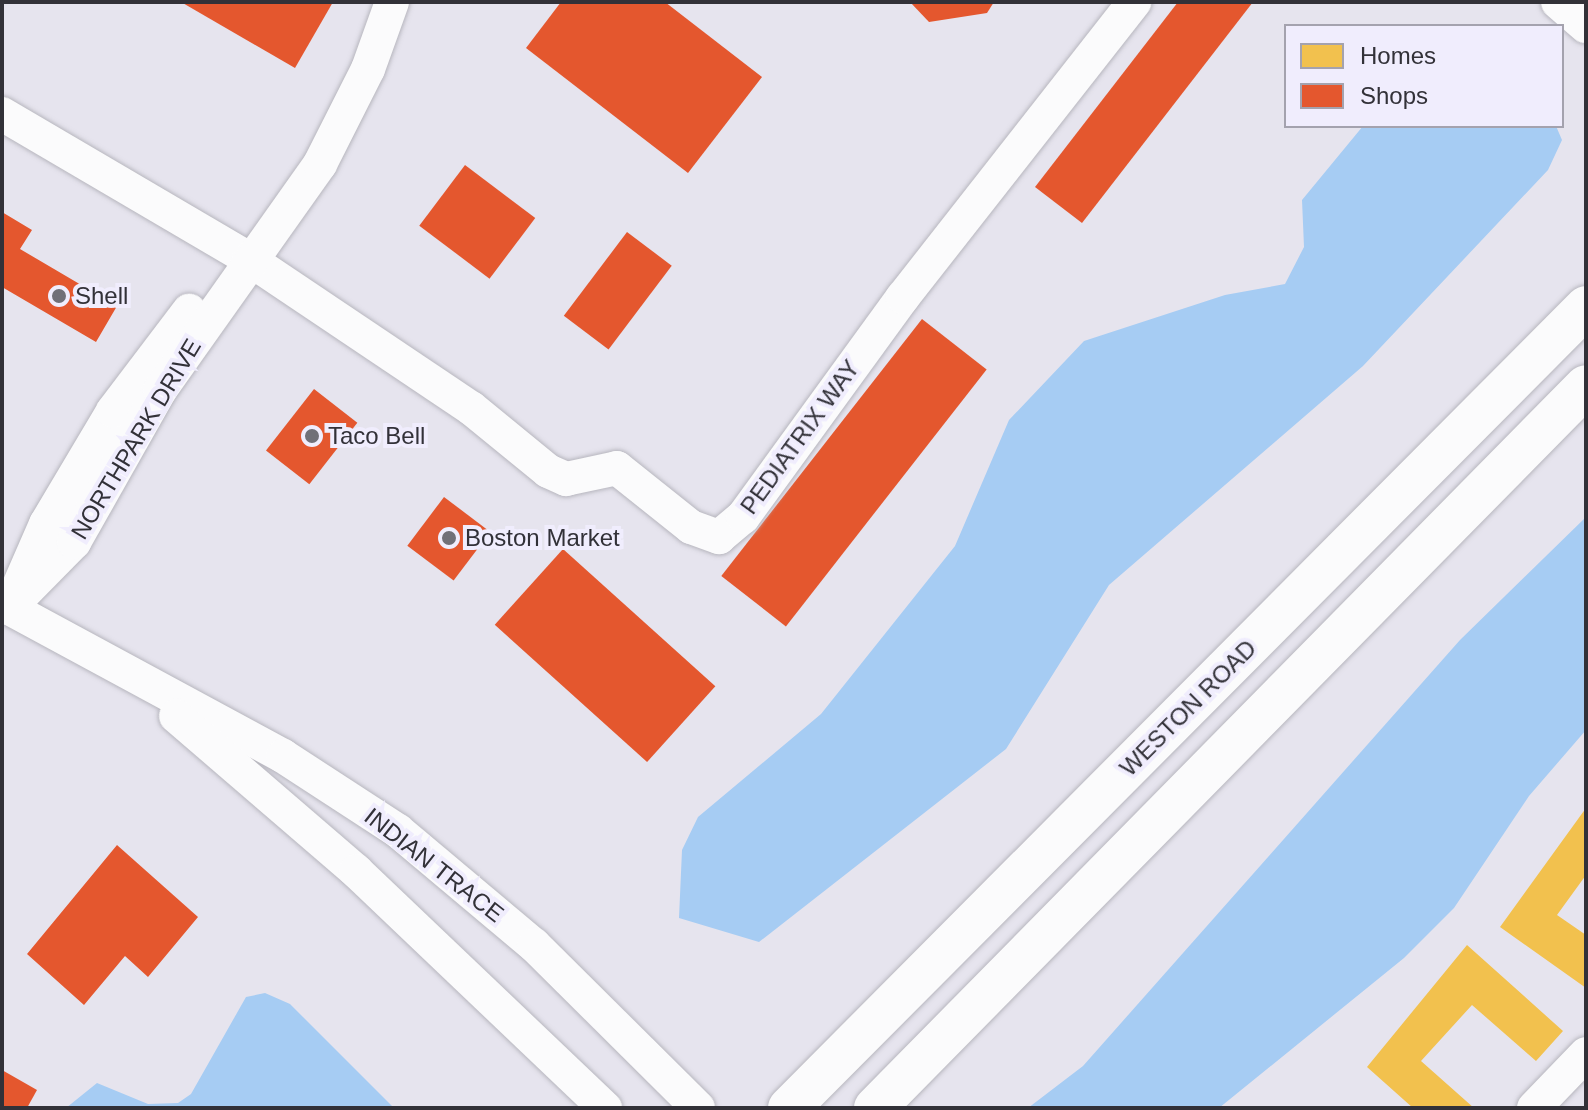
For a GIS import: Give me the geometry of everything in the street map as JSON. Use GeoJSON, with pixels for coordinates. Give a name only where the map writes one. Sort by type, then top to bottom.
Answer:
{"type":"FeatureCollection","features":[{"type":"Feature","properties":{"kind":"main road","name":"WESTON ROAD"},"geometry":{"type":"LineString","coordinates":[[789,1108],[1586,307]]}},
{"type":"Feature","properties":{"kind":"main road"},"geometry":{"type":"LineString","coordinates":[[875,1108],[1586,386]]}},
{"type":"Feature","properties":{"kind":"street","name":"NORTHPARK DRIVE"},"geometry":{"type":"LineString","coordinates":[[4,612],[74,542],[160,390],[249,259],[320,164],[368,69],[392,2]]}},
{"type":"Feature","properties":{"kind":"street","name":"PEDIATRIX WAY"},"geometry":{"type":"LineString","coordinates":[[249,259],[471,408],[548,471],[566,479],[617,468],[691,527],[719,537],[743,517],[903,297],[1134,2]]}},
{"type":"Feature","properties":{"kind":"street"},"geometry":{"type":"LineString","coordinates":[[1558,2],[1586,26]]}},
{"type":"Feature","properties":{"kind":"street"},"geometry":{"type":"LineString","coordinates":[[2,114],[249,259]]}},
{"type":"Feature","properties":{"kind":"street","name":"INDIAN TRACE"},"geometry":{"type":"LineString","coordinates":[[4,612],[283,756],[398,831],[534,945],[698,1108]]}},
{"type":"Feature","properties":{"kind":"street","name":"INDIAN TRACE"},"geometry":{"type":"LineString","coordinates":[[130,677],[356,871],[605,1108]]}},
{"type":"Feature","properties":{"kind":"street"},"geometry":{"type":"LineString","coordinates":[[1534,1108],[1586,1054]]}},
{"type":"Feature","properties":{"kind":"water"},"geometry":{"type":"Polygon","coordinates":[[[1361,128],[1557,128],[1562,140],[1548,170],[1363,366],[1109,585],[1006,749],[759,942],[679,918],[682,850],[698,817],[821,714],[955,546],[1009,420],[1084,341],[1225,295],[1285,284],[1304,247],[1302,200],[1361,128]]]}},
{"type":"Feature","properties":{"kind":"water"},"geometry":{"type":"Polygon","coordinates":[[[1586,517],[1586,730],[1529,796],[1454,908],[1404,958],[1219,1108],[1028,1108],[1083,1066],[1460,640],[1586,517]]]}},
{"type":"Feature","properties":{"kind":"water"},"geometry":{"type":"Polygon","coordinates":[[[265,993],[290,1004],[394,1108],[66,1108],[97,1083],[148,1104],[178,1103],[191,1094],[246,997],[265,993]]]}},
{"type":"Feature","properties":{"kind":"building: Homes"},"geometry":{"type":"Polygon","coordinates":[[[1586,808],[1586,875],[1557,915],[1586,935],[1586,988],[1500,927],[1586,808]]]}},
{"type":"Feature","properties":{"kind":"building: Homes"},"geometry":{"type":"Polygon","coordinates":[[[1467,945],[1563,1031],[1536,1061],[1472,1005],[1421,1061],[1474,1108],[1413,1108],[1367,1067],[1467,945]]]}},
{"type":"Feature","properties":{"kind":"building: Shops"},"geometry":{"type":"Polygon","coordinates":[[[181,2],[333,2],[295,68],[181,2]]]}},
{"type":"Feature","properties":{"kind":"building: Shops"},"geometry":{"type":"Polygon","coordinates":[[[561,2],[665,2],[762,77],[688,173],[526,48],[561,2]]]}},
{"type":"Feature","properties":{"kind":"building: Shops"},"geometry":{"type":"Polygon","coordinates":[[[910,2],[994,2],[987,13],[929,22],[910,2]]]}},
{"type":"Feature","properties":{"kind":"building: Shops"},"geometry":{"type":"Polygon","coordinates":[[[1178,2],[1253,2],[1082,223],[1035,187],[1178,2]]]}},
{"type":"Feature","properties":{"kind":"building: Shops"},"geometry":{"type":"Polygon","coordinates":[[[465,165],[535,218],[490,279],[419,226],[465,165]]]}},
{"type":"Feature","properties":{"kind":"building: Shops","name":"Shell"},"geometry":{"type":"Polygon","coordinates":[[[2,212],[32,230],[20,249],[117,306],[96,342],[2,287],[2,212]]]}},
{"type":"Feature","properties":{"kind":"building: Shops"},"geometry":{"type":"Polygon","coordinates":[[[627,232],[672,266],[609,350],[564,316],[627,232]]]}},
{"type":"Feature","properties":{"kind":"building: Shops"},"geometry":{"type":"Polygon","coordinates":[[[922,319],[987,369],[786,626],[721,576],[922,319]]]}},
{"type":"Feature","properties":{"kind":"building: Shops","name":"Taco Bell"},"geometry":{"type":"Polygon","coordinates":[[[314,389],[357,423],[309,484],[266,450],[314,389]]]}},
{"type":"Feature","properties":{"kind":"building: Shops","name":"Boston Market"},"geometry":{"type":"Polygon","coordinates":[[[444,497],[490,532],[454,581],[407,546],[444,497]]]}},
{"type":"Feature","properties":{"kind":"building: Shops"},"geometry":{"type":"Polygon","coordinates":[[[563,549],[715,686],[647,762],[495,625],[563,549]]]}},
{"type":"Feature","properties":{"kind":"building: Shops"},"geometry":{"type":"Polygon","coordinates":[[[117,845],[198,917],[148,977],[125,956],[84,1005],[27,954],[117,845]]]}},
{"type":"Feature","properties":{"kind":"building: Shops"},"geometry":{"type":"Polygon","coordinates":[[[2,1070],[37,1090],[27,1108],[2,1108],[2,1070]]]}},
{"type":"Feature","properties":{"kind":"place","name":"Shell"},"geometry":{"type":"Point","coordinates":[59,296]}},
{"type":"Feature","properties":{"kind":"place","name":"Taco Bell"},"geometry":{"type":"Point","coordinates":[312,436]}},
{"type":"Feature","properties":{"kind":"place","name":"Boston Market"},"geometry":{"type":"Point","coordinates":[449,538]}}]}
